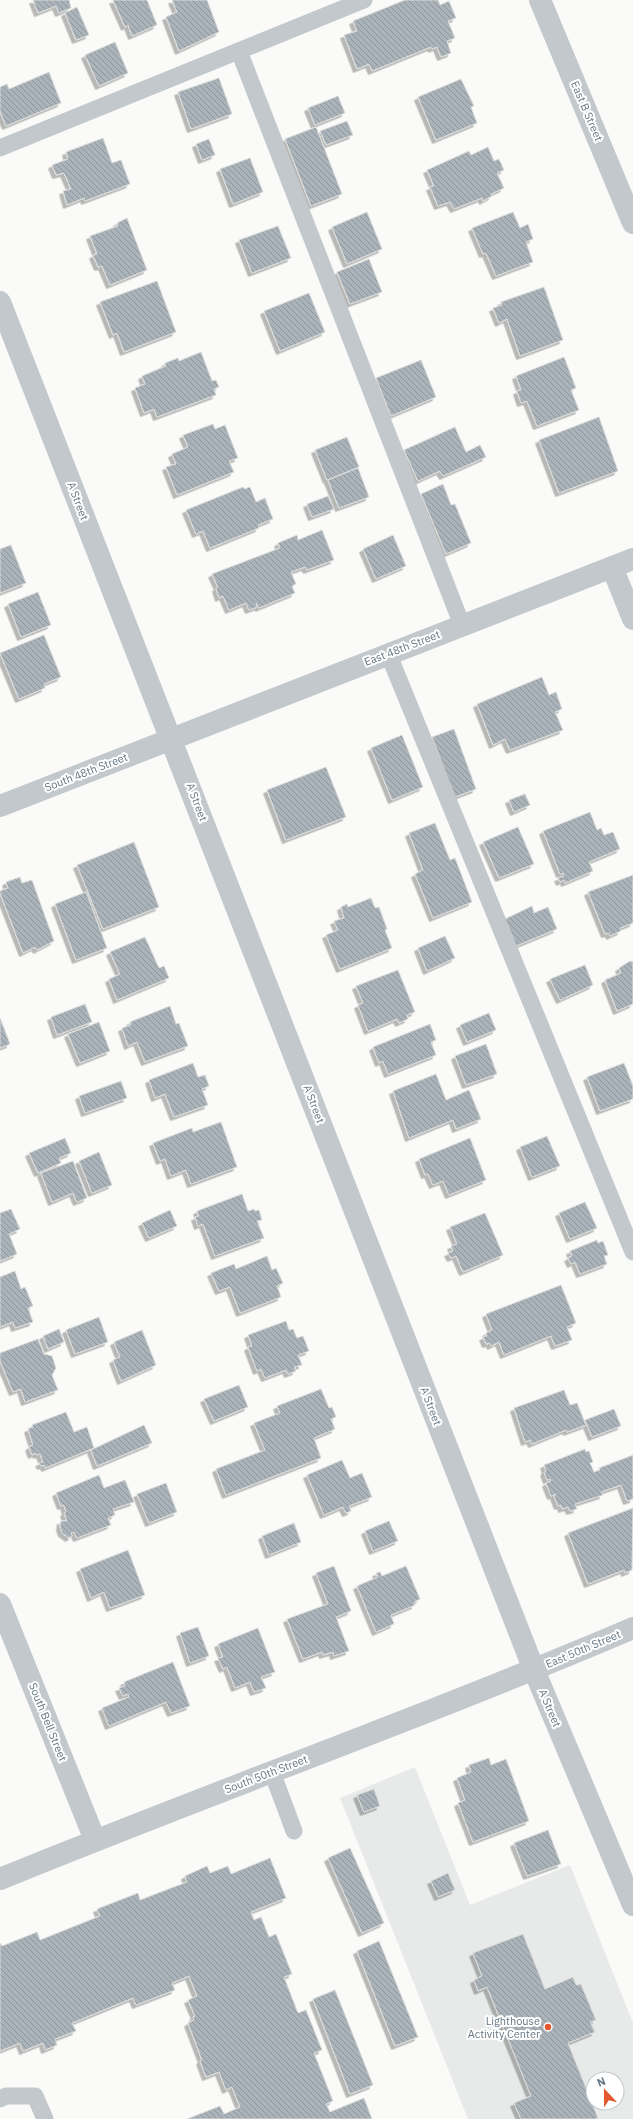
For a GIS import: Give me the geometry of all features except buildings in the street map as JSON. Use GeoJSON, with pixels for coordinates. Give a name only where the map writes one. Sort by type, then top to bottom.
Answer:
{"type":"FeatureCollection","features":[{"type":"Feature","properties":{"kind":"street","name":"East B Street"},"geometry":{"type":"LineString","coordinates":[[540,0],[633,223]]}},
{"type":"Feature","properties":{"kind":"street","name":"A Street"},"geometry":{"type":"LineString","coordinates":[[0,302],[172,739],[534,1670],[633,1905]]}},
{"type":"Feature","properties":{"kind":"street","name":"East 48th Street"},"geometry":{"type":"LineString","coordinates":[[172,739],[388,653],[633,559]]}},
{"type":"Feature","properties":{"kind":"street"},"geometry":{"type":"LineString","coordinates":[[612,567],[633,619]]}},
{"type":"Feature","properties":{"kind":"street","name":"South 48th Street"},"geometry":{"type":"LineString","coordinates":[[0,806],[172,739]]}},
{"type":"Feature","properties":{"kind":"street","name":"South Bell Street"},"geometry":{"type":"LineString","coordinates":[[0,1604],[96,1840]]}},
{"type":"Feature","properties":{"kind":"street","name":"East 50th Street"},"geometry":{"type":"LineString","coordinates":[[534,1670],[633,1628]]}},
{"type":"Feature","properties":{"kind":"street","name":"South 50th Street"},"geometry":{"type":"LineString","coordinates":[[0,1879],[96,1840],[534,1670]]}},
{"type":"Feature","properties":{"kind":"lane"},"geometry":{"type":"LineString","coordinates":[[0,148],[364,0]]}},
{"type":"Feature","properties":{"kind":"lane"},"geometry":{"type":"LineString","coordinates":[[239,51],[462,625]]}},
{"type":"Feature","properties":{"kind":"lane"},"geometry":{"type":"LineString","coordinates":[[388,653],[633,1252]]}},
{"type":"Feature","properties":{"kind":"lane"},"geometry":{"type":"LineString","coordinates":[[272,1772],[294,1831]]}},
{"type":"Feature","properties":{"kind":"lane"},"geometry":{"type":"LineString","coordinates":[[0,2099],[6,2096],[35,2096],[45,2119]]}},
{"type":"Feature","properties":{"kind":"shaded area"},"geometry":{"type":"Polygon","coordinates":[[[415,1767],[470,1905],[570,1865],[633,2023],[633,2119],[468,2119],[340,1798],[415,1767]]]}},
{"type":"Feature","properties":{"kind":"place","name":"Lighthouse Activity Center"},"geometry":{"type":"Point","coordinates":[548,2027]}}]}
